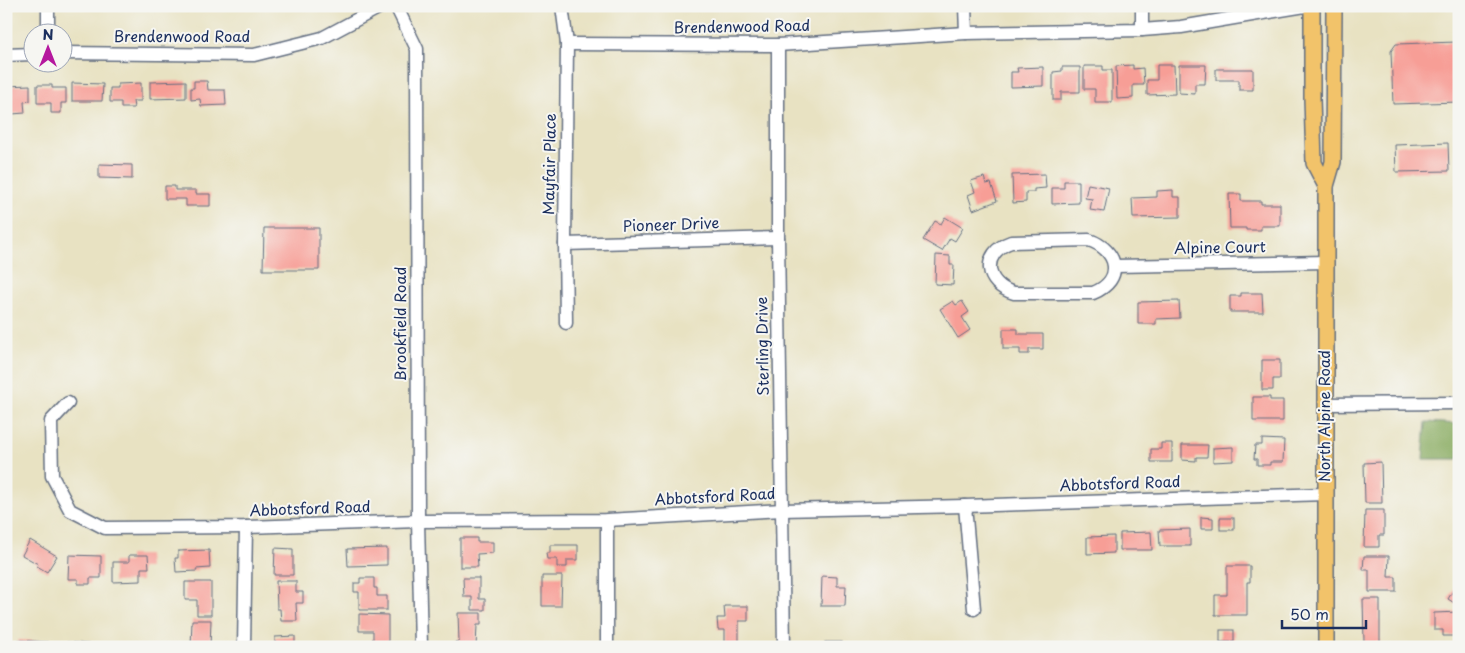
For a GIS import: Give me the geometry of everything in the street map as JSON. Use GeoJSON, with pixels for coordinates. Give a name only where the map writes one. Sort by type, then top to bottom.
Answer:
{"type":"FeatureCollection","features":[{"type":"Feature","properties":{"kind":"main road","name":"North Alpine Road"},"geometry":{"type":"LineString","coordinates":[[1312,6],[1314,162],[1326,186]]}},
{"type":"Feature","properties":{"kind":"main road","name":"North Alpine Road"},"geometry":{"type":"LineString","coordinates":[[1326,647],[1325,262],[1326,186],[1333,162],[1334,6]]}},
{"type":"Feature","properties":{"kind":"street"},"geometry":{"type":"LineString","coordinates":[[48,6],[48,22]]}},
{"type":"Feature","properties":{"kind":"street","name":"Brendenwood Road"},"geometry":{"type":"LineString","coordinates":[[72,53],[254,55],[322,38],[382,6]]}},
{"type":"Feature","properties":{"kind":"street","name":"Brookfield Road"},"geometry":{"type":"LineString","coordinates":[[396,6],[417,49],[418,521],[421,647]]}},
{"type":"Feature","properties":{"kind":"street","name":"Mayfair Place"},"geometry":{"type":"LineString","coordinates":[[562,6],[567,44],[566,324]]}},
{"type":"Feature","properties":{"kind":"street"},"geometry":{"type":"LineString","coordinates":[[965,6],[966,33]]}},
{"type":"Feature","properties":{"kind":"street"},"geometry":{"type":"LineString","coordinates":[[1142,6],[1142,30]]}},
{"type":"Feature","properties":{"kind":"street","name":"Brendenwood Road"},"geometry":{"type":"LineString","coordinates":[[567,44],[778,45],[966,33],[1142,30],[1181,27],[1304,6]]}},
{"type":"Feature","properties":{"kind":"street","name":"Sterling Drive"},"geometry":{"type":"LineString","coordinates":[[778,45],[778,238],[784,647]]}},
{"type":"Feature","properties":{"kind":"street"},"geometry":{"type":"LineString","coordinates":[[6,55],[22,54]]}},
{"type":"Feature","properties":{"kind":"street","name":"Pioneer Drive"},"geometry":{"type":"LineString","coordinates":[[565,244],[778,238]]}},
{"type":"Feature","properties":{"kind":"street"},"geometry":{"type":"LineString","coordinates":[[1089,240],[1104,247],[1115,266],[1109,283],[1094,293],[1014,294],[1005,291],[995,282],[990,262],[992,255],[997,249],[1011,242],[1089,240]]}},
{"type":"Feature","properties":{"kind":"street","name":"Alpine Court"},"geometry":{"type":"LineString","coordinates":[[1115,266],[1325,262]]}},
{"type":"Feature","properties":{"kind":"street","name":"Abbotsford Road"},"geometry":{"type":"LineString","coordinates":[[68,403],[51,421],[52,476],[70,510],[106,528],[246,527],[418,521],[607,520],[782,510],[1325,494]]}},
{"type":"Feature","properties":{"kind":"street"},"geometry":{"type":"LineString","coordinates":[[1325,404],[1459,403]]}},
{"type":"Feature","properties":{"kind":"street"},"geometry":{"type":"LineString","coordinates":[[965,506],[974,609]]}},
{"type":"Feature","properties":{"kind":"street"},"geometry":{"type":"LineString","coordinates":[[607,520],[607,647]]}},
{"type":"Feature","properties":{"kind":"street"},"geometry":{"type":"LineString","coordinates":[[244,647],[246,527]]}},
{"type":"Feature","properties":{"kind":"green space"},"geometry":{"type":"Polygon","coordinates":[[[1426,422],[1459,424],[1459,459],[1423,459],[1426,422]]]}},
{"type":"Feature","properties":{"kind":"building"},"geometry":{"type":"Polygon","coordinates":[[[1457,42],[1459,102],[1393,104],[1391,51],[1396,44],[1457,42]]]}},
{"type":"Feature","properties":{"kind":"building"},"geometry":{"type":"Polygon","coordinates":[[[1133,65],[1133,69],[1143,68],[1144,85],[1133,85],[1133,98],[1117,99],[1116,66],[1133,65]]]}},
{"type":"Feature","properties":{"kind":"building"},"geometry":{"type":"Polygon","coordinates":[[[1157,65],[1174,65],[1175,94],[1147,95],[1147,80],[1157,80],[1157,65]]]}},
{"type":"Feature","properties":{"kind":"building"},"geometry":{"type":"Polygon","coordinates":[[[1179,65],[1206,65],[1205,84],[1195,84],[1195,94],[1179,93],[1179,65]]]}},
{"type":"Feature","properties":{"kind":"building"},"geometry":{"type":"Polygon","coordinates":[[[1084,66],[1103,66],[1103,70],[1112,70],[1112,102],[1095,102],[1095,89],[1084,89],[1084,66]]]}},
{"type":"Feature","properties":{"kind":"building"},"geometry":{"type":"Polygon","coordinates":[[[1043,67],[1043,86],[1011,87],[1011,72],[1018,72],[1017,68],[1043,67]]]}},
{"type":"Feature","properties":{"kind":"building"},"geometry":{"type":"Polygon","coordinates":[[[1062,67],[1080,67],[1080,92],[1061,92],[1061,100],[1053,100],[1053,72],[1062,71],[1062,67]]]}},
{"type":"Feature","properties":{"kind":"building"},"geometry":{"type":"Polygon","coordinates":[[[1216,69],[1253,69],[1253,90],[1239,90],[1239,80],[1216,80],[1216,69]]]}},
{"type":"Feature","properties":{"kind":"building"},"geometry":{"type":"Polygon","coordinates":[[[186,81],[186,98],[150,99],[150,82],[186,81]]]}},
{"type":"Feature","properties":{"kind":"building"},"geometry":{"type":"Polygon","coordinates":[[[194,81],[207,81],[208,90],[225,90],[226,105],[201,106],[200,99],[191,100],[191,88],[194,88],[194,81]]]}},
{"type":"Feature","properties":{"kind":"building"},"geometry":{"type":"Polygon","coordinates":[[[72,83],[103,84],[102,101],[72,101],[72,83]]]}},
{"type":"Feature","properties":{"kind":"building"},"geometry":{"type":"Polygon","coordinates":[[[141,83],[141,101],[133,101],[134,108],[121,108],[121,102],[110,102],[110,88],[118,88],[118,84],[141,83]]]}},
{"type":"Feature","properties":{"kind":"building"},"geometry":{"type":"Polygon","coordinates":[[[30,85],[30,101],[24,102],[25,113],[12,114],[11,102],[6,102],[6,86],[30,85]]]}},
{"type":"Feature","properties":{"kind":"building"},"geometry":{"type":"Polygon","coordinates":[[[37,85],[52,85],[52,88],[66,88],[66,103],[61,103],[61,113],[51,113],[51,103],[37,103],[37,85]]]}},
{"type":"Feature","properties":{"kind":"building"},"geometry":{"type":"Polygon","coordinates":[[[1448,143],[1449,171],[1396,172],[1395,145],[1448,143]]]}},
{"type":"Feature","properties":{"kind":"building"},"geometry":{"type":"Polygon","coordinates":[[[99,164],[132,165],[132,179],[99,178],[99,164]]]}},
{"type":"Feature","properties":{"kind":"building"},"geometry":{"type":"Polygon","coordinates":[[[1045,174],[1046,188],[1034,189],[1034,192],[1026,192],[1026,202],[1013,203],[1012,175],[1045,174]]]}},
{"type":"Feature","properties":{"kind":"building"},"geometry":{"type":"Polygon","coordinates":[[[984,177],[986,184],[991,183],[997,201],[973,210],[968,195],[975,192],[971,181],[984,177]]]}},
{"type":"Feature","properties":{"kind":"building"},"geometry":{"type":"Polygon","coordinates":[[[1064,181],[1079,181],[1079,203],[1052,204],[1052,188],[1064,188],[1064,181]]]}},
{"type":"Feature","properties":{"kind":"building"},"geometry":{"type":"Polygon","coordinates":[[[1088,184],[1109,188],[1104,212],[1090,210],[1092,199],[1085,198],[1088,184]]]}},
{"type":"Feature","properties":{"kind":"building"},"geometry":{"type":"Polygon","coordinates":[[[165,186],[175,186],[175,190],[196,190],[196,194],[210,194],[210,206],[186,206],[186,199],[165,199],[165,186]]]}},
{"type":"Feature","properties":{"kind":"building"},"geometry":{"type":"Polygon","coordinates":[[[1173,190],[1173,197],[1180,197],[1180,217],[1133,218],[1132,198],[1157,197],[1157,191],[1173,190]]]}},
{"type":"Feature","properties":{"kind":"building"},"geometry":{"type":"Polygon","coordinates":[[[1229,194],[1241,194],[1241,201],[1261,201],[1261,204],[1280,204],[1280,226],[1261,226],[1261,230],[1230,228],[1229,194]]]}},
{"type":"Feature","properties":{"kind":"building"},"geometry":{"type":"Polygon","coordinates":[[[945,217],[963,228],[955,241],[950,238],[942,251],[923,240],[935,221],[941,224],[945,217]]]}},
{"type":"Feature","properties":{"kind":"building"},"geometry":{"type":"Polygon","coordinates":[[[264,228],[319,228],[319,270],[263,270],[264,228]]]}},
{"type":"Feature","properties":{"kind":"building"},"geometry":{"type":"Polygon","coordinates":[[[936,255],[950,256],[950,265],[954,265],[953,285],[935,284],[936,255]]]}},
{"type":"Feature","properties":{"kind":"building"},"geometry":{"type":"Polygon","coordinates":[[[1241,293],[1262,293],[1263,312],[1230,312],[1230,296],[1241,296],[1241,293]]]}},
{"type":"Feature","properties":{"kind":"building"},"geometry":{"type":"Polygon","coordinates":[[[953,301],[956,305],[962,301],[969,312],[962,317],[970,330],[958,338],[940,309],[953,301]]]}},
{"type":"Feature","properties":{"kind":"building"},"geometry":{"type":"Polygon","coordinates":[[[1179,301],[1180,318],[1156,319],[1156,324],[1138,324],[1138,302],[1179,301]]]}},
{"type":"Feature","properties":{"kind":"building"},"geometry":{"type":"Polygon","coordinates":[[[1003,329],[1018,329],[1018,334],[1043,334],[1043,349],[1029,349],[1029,354],[1020,354],[1020,349],[1003,349],[1003,329]]]}},
{"type":"Feature","properties":{"kind":"building"},"geometry":{"type":"Polygon","coordinates":[[[1262,360],[1280,360],[1280,379],[1273,379],[1273,390],[1262,390],[1262,360]]]}},
{"type":"Feature","properties":{"kind":"building"},"geometry":{"type":"Polygon","coordinates":[[[1253,397],[1270,397],[1270,400],[1283,400],[1283,421],[1253,421],[1253,397]]]}},
{"type":"Feature","properties":{"kind":"building"},"geometry":{"type":"Polygon","coordinates":[[[1262,439],[1284,440],[1283,462],[1257,465],[1257,459],[1254,459],[1255,445],[1262,445],[1262,439]]]}},
{"type":"Feature","properties":{"kind":"building"},"geometry":{"type":"Polygon","coordinates":[[[1161,443],[1172,443],[1172,462],[1151,462],[1151,449],[1161,449],[1161,443]]]}},
{"type":"Feature","properties":{"kind":"building"},"geometry":{"type":"Polygon","coordinates":[[[1182,445],[1208,445],[1207,457],[1196,457],[1196,461],[1182,460],[1182,445]]]}},
{"type":"Feature","properties":{"kind":"building"},"geometry":{"type":"Polygon","coordinates":[[[1233,447],[1233,461],[1213,462],[1213,448],[1233,447]]]}},
{"type":"Feature","properties":{"kind":"building"},"geometry":{"type":"Polygon","coordinates":[[[1381,462],[1382,503],[1365,503],[1364,463],[1381,462]]]}},
{"type":"Feature","properties":{"kind":"building"},"geometry":{"type":"Polygon","coordinates":[[[1365,510],[1384,510],[1384,535],[1379,535],[1379,547],[1364,547],[1365,510]]]}},
{"type":"Feature","properties":{"kind":"building"},"geometry":{"type":"Polygon","coordinates":[[[1201,517],[1213,518],[1213,529],[1201,529],[1201,517]]]}},
{"type":"Feature","properties":{"kind":"building"},"geometry":{"type":"Polygon","coordinates":[[[1220,518],[1234,518],[1234,530],[1220,530],[1220,518]]]}},
{"type":"Feature","properties":{"kind":"building"},"geometry":{"type":"Polygon","coordinates":[[[1190,529],[1190,546],[1160,546],[1159,530],[1190,529]]]}},
{"type":"Feature","properties":{"kind":"building"},"geometry":{"type":"Polygon","coordinates":[[[1151,532],[1152,550],[1120,550],[1120,533],[1151,532]]]}},
{"type":"Feature","properties":{"kind":"building"},"geometry":{"type":"Polygon","coordinates":[[[1114,536],[1114,553],[1087,554],[1087,537],[1114,536]]]}},
{"type":"Feature","properties":{"kind":"building"},"geometry":{"type":"Polygon","coordinates":[[[460,538],[477,538],[477,542],[493,542],[493,553],[477,554],[478,567],[460,567],[460,538]]]}},
{"type":"Feature","properties":{"kind":"building"},"geometry":{"type":"Polygon","coordinates":[[[30,540],[57,556],[47,572],[37,566],[38,564],[22,555],[30,540]]]}},
{"type":"Feature","properties":{"kind":"building"},"geometry":{"type":"Polygon","coordinates":[[[550,545],[578,545],[578,560],[567,560],[567,567],[557,567],[557,559],[547,559],[546,553],[550,553],[550,545]]]}},
{"type":"Feature","properties":{"kind":"building"},"geometry":{"type":"Polygon","coordinates":[[[275,548],[293,549],[293,575],[274,575],[275,548]]]}},
{"type":"Feature","properties":{"kind":"building"},"geometry":{"type":"Polygon","coordinates":[[[387,548],[387,565],[348,566],[347,549],[387,548]]]}},
{"type":"Feature","properties":{"kind":"building"},"geometry":{"type":"Polygon","coordinates":[[[209,550],[210,568],[176,572],[175,558],[178,558],[178,551],[209,550]]]}},
{"type":"Feature","properties":{"kind":"building"},"geometry":{"type":"Polygon","coordinates":[[[69,555],[101,556],[101,578],[90,578],[90,584],[78,584],[78,579],[68,579],[69,555]]]}},
{"type":"Feature","properties":{"kind":"building"},"geometry":{"type":"Polygon","coordinates":[[[129,555],[148,555],[149,568],[141,568],[141,581],[113,582],[113,562],[129,562],[129,555]]]}},
{"type":"Feature","properties":{"kind":"building"},"geometry":{"type":"Polygon","coordinates":[[[1364,556],[1389,556],[1388,577],[1396,577],[1396,592],[1369,592],[1369,570],[1363,570],[1364,556]]]}},
{"type":"Feature","properties":{"kind":"building"},"geometry":{"type":"Polygon","coordinates":[[[1227,566],[1250,566],[1250,582],[1247,582],[1247,615],[1215,615],[1215,595],[1227,595],[1227,566]]]}},
{"type":"Feature","properties":{"kind":"building"},"geometry":{"type":"Polygon","coordinates":[[[542,576],[562,576],[561,606],[542,606],[542,576]]]}},
{"type":"Feature","properties":{"kind":"building"},"geometry":{"type":"Polygon","coordinates":[[[822,576],[837,577],[837,586],[846,586],[845,606],[821,606],[822,576]]]}},
{"type":"Feature","properties":{"kind":"building"},"geometry":{"type":"Polygon","coordinates":[[[360,578],[374,578],[374,588],[377,588],[377,596],[387,596],[387,610],[359,610],[359,592],[354,592],[354,583],[360,583],[360,578]]]}},
{"type":"Feature","properties":{"kind":"building"},"geometry":{"type":"Polygon","coordinates":[[[463,578],[479,578],[479,599],[485,599],[485,610],[472,610],[472,597],[464,597],[463,578]]]}},
{"type":"Feature","properties":{"kind":"building"},"geometry":{"type":"Polygon","coordinates":[[[276,581],[296,581],[296,592],[303,592],[303,603],[296,603],[297,621],[281,621],[280,609],[277,609],[276,581]]]}},
{"type":"Feature","properties":{"kind":"building"},"geometry":{"type":"Polygon","coordinates":[[[1459,581],[1459,606],[1448,599],[1459,581]]]}},
{"type":"Feature","properties":{"kind":"building"},"geometry":{"type":"Polygon","coordinates":[[[185,582],[211,582],[211,615],[197,615],[197,600],[185,600],[185,582]]]}},
{"type":"Feature","properties":{"kind":"building"},"geometry":{"type":"Polygon","coordinates":[[[1363,599],[1380,599],[1380,642],[1364,642],[1363,599]]]}},
{"type":"Feature","properties":{"kind":"building"},"geometry":{"type":"Polygon","coordinates":[[[724,606],[748,606],[748,621],[739,621],[739,644],[725,644],[725,630],[718,630],[717,618],[725,618],[724,606]]]}},
{"type":"Feature","properties":{"kind":"building"},"geometry":{"type":"Polygon","coordinates":[[[1459,612],[1457,636],[1443,636],[1443,630],[1434,630],[1434,613],[1459,612]]]}},
{"type":"Feature","properties":{"kind":"building"},"geometry":{"type":"Polygon","coordinates":[[[458,613],[481,613],[481,625],[477,625],[476,647],[455,647],[455,642],[459,642],[458,613]]]}},
{"type":"Feature","properties":{"kind":"building"},"geometry":{"type":"Polygon","coordinates":[[[359,614],[388,615],[388,647],[373,647],[373,631],[359,631],[359,614]]]}},
{"type":"Feature","properties":{"kind":"building"},"geometry":{"type":"Polygon","coordinates":[[[192,620],[211,620],[210,647],[191,647],[192,620]]]}},
{"type":"Feature","properties":{"kind":"building"},"geometry":{"type":"Polygon","coordinates":[[[1220,630],[1234,630],[1234,642],[1220,642],[1220,630]]]}},
{"type":"Feature","properties":{"kind":"building"},"geometry":{"type":"Polygon","coordinates":[[[295,636],[295,647],[275,647],[275,637],[295,636]]]}},
{"type":"Feature","properties":{"kind":"building"},"geometry":{"type":"Polygon","coordinates":[[[18,640],[48,642],[48,647],[17,647],[18,640]]]}},
{"type":"Feature","properties":{"kind":"building"},"geometry":{"type":"Polygon","coordinates":[[[67,642],[98,645],[98,647],[66,647],[67,642]]]}},
{"type":"Feature","properties":{"kind":"building"},"geometry":{"type":"Polygon","coordinates":[[[825,642],[842,642],[842,647],[825,647],[825,642]]]}}]}
